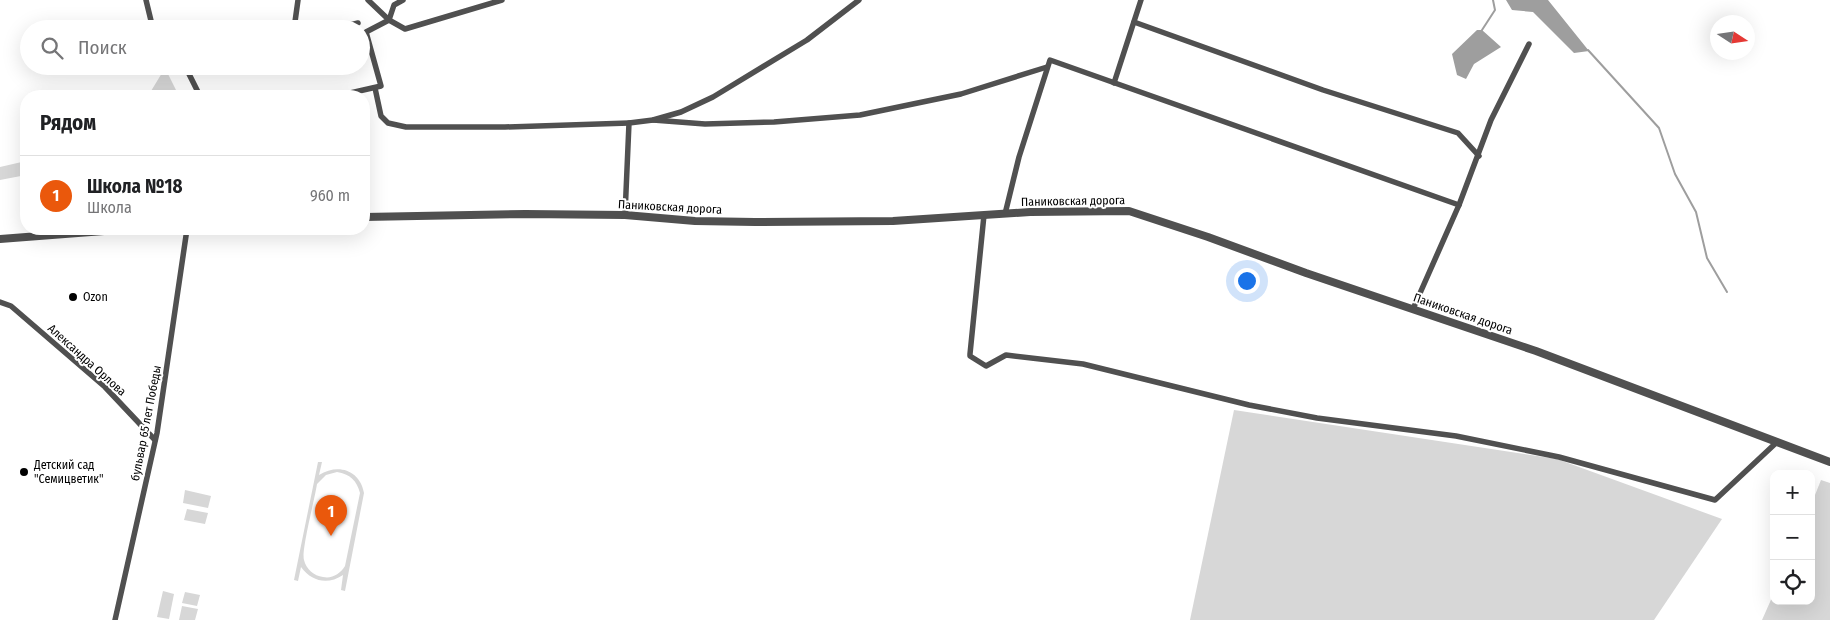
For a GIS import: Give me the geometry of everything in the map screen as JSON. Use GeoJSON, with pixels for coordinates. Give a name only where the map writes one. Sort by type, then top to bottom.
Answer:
{"type":"FeatureCollection","features":[{"type":"Feature","properties":{"kind":"street"},"geometry":{"type":"LineString","coordinates":[[146,0],[151,20]]}},
{"type":"Feature","properties":{"kind":"street"},"geometry":{"type":"LineString","coordinates":[[295,20],[298,0]]}},
{"type":"Feature","properties":{"kind":"street"},"geometry":{"type":"LineString","coordinates":[[368,0],[389,20],[405,29],[502,0]]}},
{"type":"Feature","properties":{"kind":"street"},"geometry":{"type":"LineString","coordinates":[[370,30],[389,20],[394,5],[403,0]]}},
{"type":"Feature","properties":{"kind":"street"},"geometry":{"type":"LineString","coordinates":[[374,88],[381,116],[388,123],[406,127],[505,127],[628,123],[653,120],[681,112],[713,97],[807,40],[859,0]]}},
{"type":"Feature","properties":{"kind":"street"},"geometry":{"type":"LineString","coordinates":[[1114,83],[1140,0]]}},
{"type":"Feature","properties":{"kind":"street"},"geometry":{"type":"LineString","coordinates":[[1134,22],[1323,90],[1458,133],[1478,156]]}},
{"type":"Feature","properties":{"kind":"street"},"geometry":{"type":"LineString","coordinates":[[1413,309],[1459,205],[1492,120],[1529,44]]}},
{"type":"Feature","properties":{"kind":"street"},"geometry":{"type":"LineString","coordinates":[[365,90],[381,86],[370,46]]}},
{"type":"Feature","properties":{"kind":"street"},"geometry":{"type":"LineString","coordinates":[[1006,214],[1019,157],[1050,60],[1459,205]]}},
{"type":"Feature","properties":{"kind":"street"},"geometry":{"type":"LineString","coordinates":[[653,120],[705,124],[774,122],[860,115],[961,94],[1047,67]]}},
{"type":"Feature","properties":{"kind":"street"},"geometry":{"type":"LineString","coordinates":[[189,75],[197,90]]}},
{"type":"Feature","properties":{"kind":"street"},"geometry":{"type":"LineString","coordinates":[[625,215],[628,123]]}},
{"type":"Feature","properties":{"kind":"street","name":"Паниковская дорога"},"geometry":{"type":"LineString","coordinates":[[370,217],[525,214],[625,215],[695,222],[893,221],[1006,214],[1129,211],[1536,351],[1830,462]]}},
{"type":"Feature","properties":{"kind":"street"},"geometry":{"type":"LineString","coordinates":[[984,215],[970,356],[986,366],[1006,355],[1083,364],[1249,405],[1317,418],[1456,436],[1559,457],[1715,500],[1777,442]]}},
{"type":"Feature","properties":{"kind":"street"},"geometry":{"type":"LineString","coordinates":[[0,239],[52,235]]}},
{"type":"Feature","properties":{"kind":"street","name":"бульвар 65 лет Победы"},"geometry":{"type":"LineString","coordinates":[[115,620],[155,440],[186,235]]}},
{"type":"Feature","properties":{"kind":"street","name":"Александра Орлова"},"geometry":{"type":"LineString","coordinates":[[0,302],[11,306],[105,387],[155,440]]}},
{"type":"Feature","properties":{"kind":"shaded area"},"geometry":{"type":"Polygon","coordinates":[[[1506,0],[1548,0],[1589,51],[1574,53],[1533,12],[1512,10],[1506,0]]]}},
{"type":"Feature","properties":{"kind":"shaded area"},"geometry":{"type":"Polygon","coordinates":[[[1477,30],[1482,30],[1501,47],[1474,64],[1466,79],[1457,75],[1452,54],[1477,30]]]}},
{"type":"Feature","properties":{"kind":"shaded area"},"geometry":{"type":"Polygon","coordinates":[[[161,75],[168,75],[176,90],[152,90],[161,75]]]}},
{"type":"Feature","properties":{"kind":"shaded area"},"geometry":{"type":"Polygon","coordinates":[[[20,162],[20,176],[0,180],[0,167],[20,162]]]}},
{"type":"Feature","properties":{"kind":"shaded area"},"geometry":{"type":"Polygon","coordinates":[[[1234,410],[1557,459],[1722,519],[1654,620],[1190,620],[1234,410]]]}},
{"type":"Feature","properties":{"kind":"shaded area"},"geometry":{"type":"Polygon","coordinates":[[[318,462],[322,462],[319,475],[326,471],[341,469],[353,474],[362,485],[364,493],[345,591],[341,590],[343,575],[332,580],[320,580],[310,576],[301,567],[298,581],[294,580],[318,462]],[[337,472],[326,475],[317,484],[306,536],[305,563],[314,574],[323,577],[336,575],[345,566],[360,493],[352,479],[346,474],[337,472]]]}},
{"type":"Feature","properties":{"kind":"shaded area"},"geometry":{"type":"Polygon","coordinates":[[[1821,480],[1830,483],[1830,620],[1762,620],[1770,602],[1770,605],[1815,605],[1815,495],[1821,480]]]}},
{"type":"Feature","properties":{"kind":"shaded area"},"geometry":{"type":"Polygon","coordinates":[[[185,490],[211,496],[208,508],[183,503],[185,490]]]}},
{"type":"Feature","properties":{"kind":"shaded area"},"geometry":{"type":"Polygon","coordinates":[[[187,509],[208,513],[205,524],[184,520],[187,509]]]}},
{"type":"Feature","properties":{"kind":"shaded area"},"geometry":{"type":"Polygon","coordinates":[[[163,591],[174,594],[169,619],[157,617],[163,591]]]}},
{"type":"Feature","properties":{"kind":"shaded area"},"geometry":{"type":"Polygon","coordinates":[[[185,592],[200,595],[197,606],[182,603],[185,592]]]}},
{"type":"Feature","properties":{"kind":"shaded area"},"geometry":{"type":"Polygon","coordinates":[[[182,606],[198,609],[195,620],[179,620],[182,606]]]}},
{"type":"Feature","properties":{"kind":"waterway"},"geometry":{"type":"LineString","coordinates":[[1482,30],[1495,10],[1493,0]]}},
{"type":"Feature","properties":{"kind":"waterway"},"geometry":{"type":"LineString","coordinates":[[1588,50],[1659,128],[1675,174],[1696,212],[1707,258],[1727,292]]}},
{"type":"Feature","properties":{"kind":"place","name":"Ozon"},"geometry":{"type":"Point","coordinates":[73,297]}},
{"type":"Feature","properties":{"kind":"place","name":"Детский сад \"Семицветик\""},"geometry":{"type":"Point","coordinates":[24,472]}},
{"type":"Feature","properties":{"kind":"place","name":"Школа №18"},"geometry":{"type":"Point","coordinates":[331,536]}}]}
